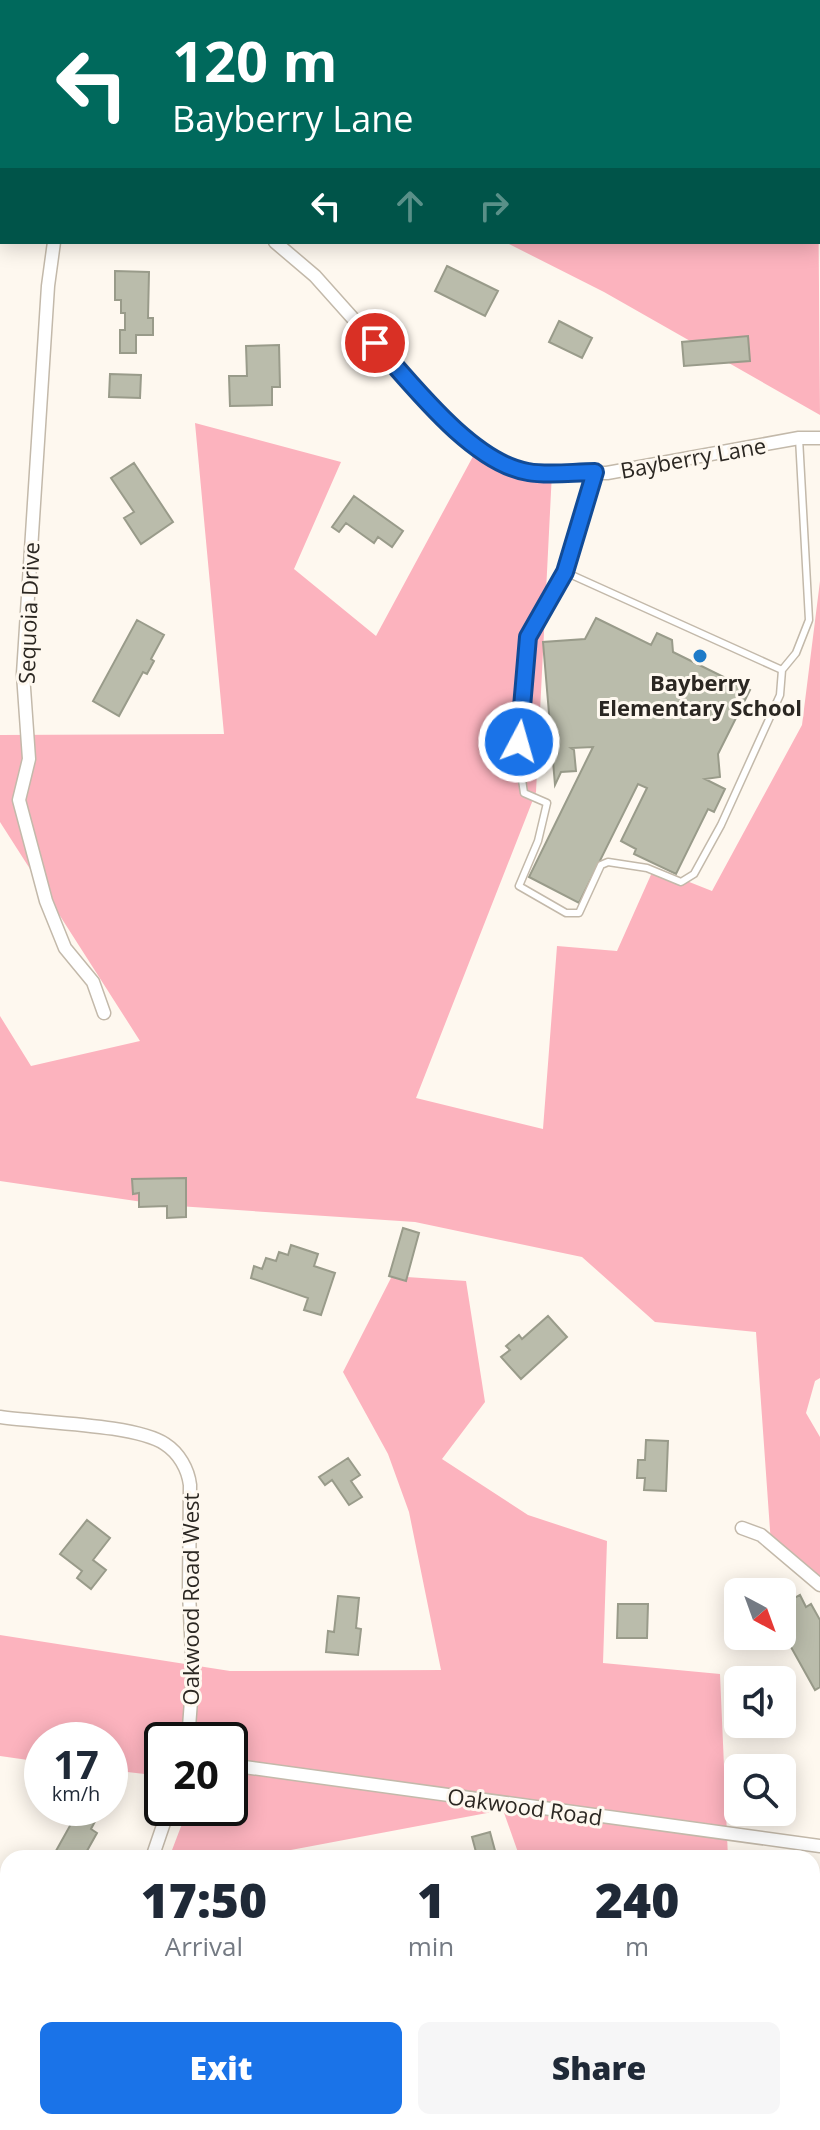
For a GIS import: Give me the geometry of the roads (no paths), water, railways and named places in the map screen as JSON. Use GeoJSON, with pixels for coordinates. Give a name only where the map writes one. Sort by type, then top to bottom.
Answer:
{"type":"FeatureCollection","features":[{"type":"Feature","properties":{"kind":"street","name":"Sequoia Drive"},"geometry":{"type":"LineString","coordinates":[[54,244],[48,286],[23,674],[29,759],[19,800],[42,887],[65,948],[93,982],[104,1013]]}},
{"type":"Feature","properties":{"kind":"street","name":"Bayberry Lane"},"geometry":{"type":"LineString","coordinates":[[277,244],[315,276],[432,407],[496,460],[529,473],[607,473],[799,438],[820,438]]}},
{"type":"Feature","properties":{"kind":"street","name":"Oakwood Road West"},"geometry":{"type":"LineString","coordinates":[[0,1417],[143,1434],[166,1445],[181,1459],[190,1485],[189,1593],[193,1675],[189,1722]]}},
{"type":"Feature","properties":{"kind":"street"},"geometry":{"type":"LineString","coordinates":[[742,1528],[761,1535],[820,1585]]}},
{"type":"Feature","properties":{"kind":"street","name":"Oakwood Road"},"geometry":{"type":"LineString","coordinates":[[248,1767],[820,1846]]}},
{"type":"Feature","properties":{"kind":"street"},"geometry":{"type":"LineString","coordinates":[[155,1850],[163,1826]]}},
{"type":"Feature","properties":{"kind":"lane"},"geometry":{"type":"LineString","coordinates":[[595,472],[565,572],[528,637],[519,760],[524,793],[547,803],[538,841],[519,886],[566,913],[579,913],[601,865],[608,862],[647,868],[681,882],[694,874],[762,739],[780,695],[782,670],[796,653],[809,620],[799,438]]}},
{"type":"Feature","properties":{"kind":"lane"},"geometry":{"type":"LineString","coordinates":[[565,572],[782,670]]}},
{"type":"Feature","properties":{"kind":"place","name":"Bayberry Elementary School"},"geometry":{"type":"Point","coordinates":[700,656]}}]}
